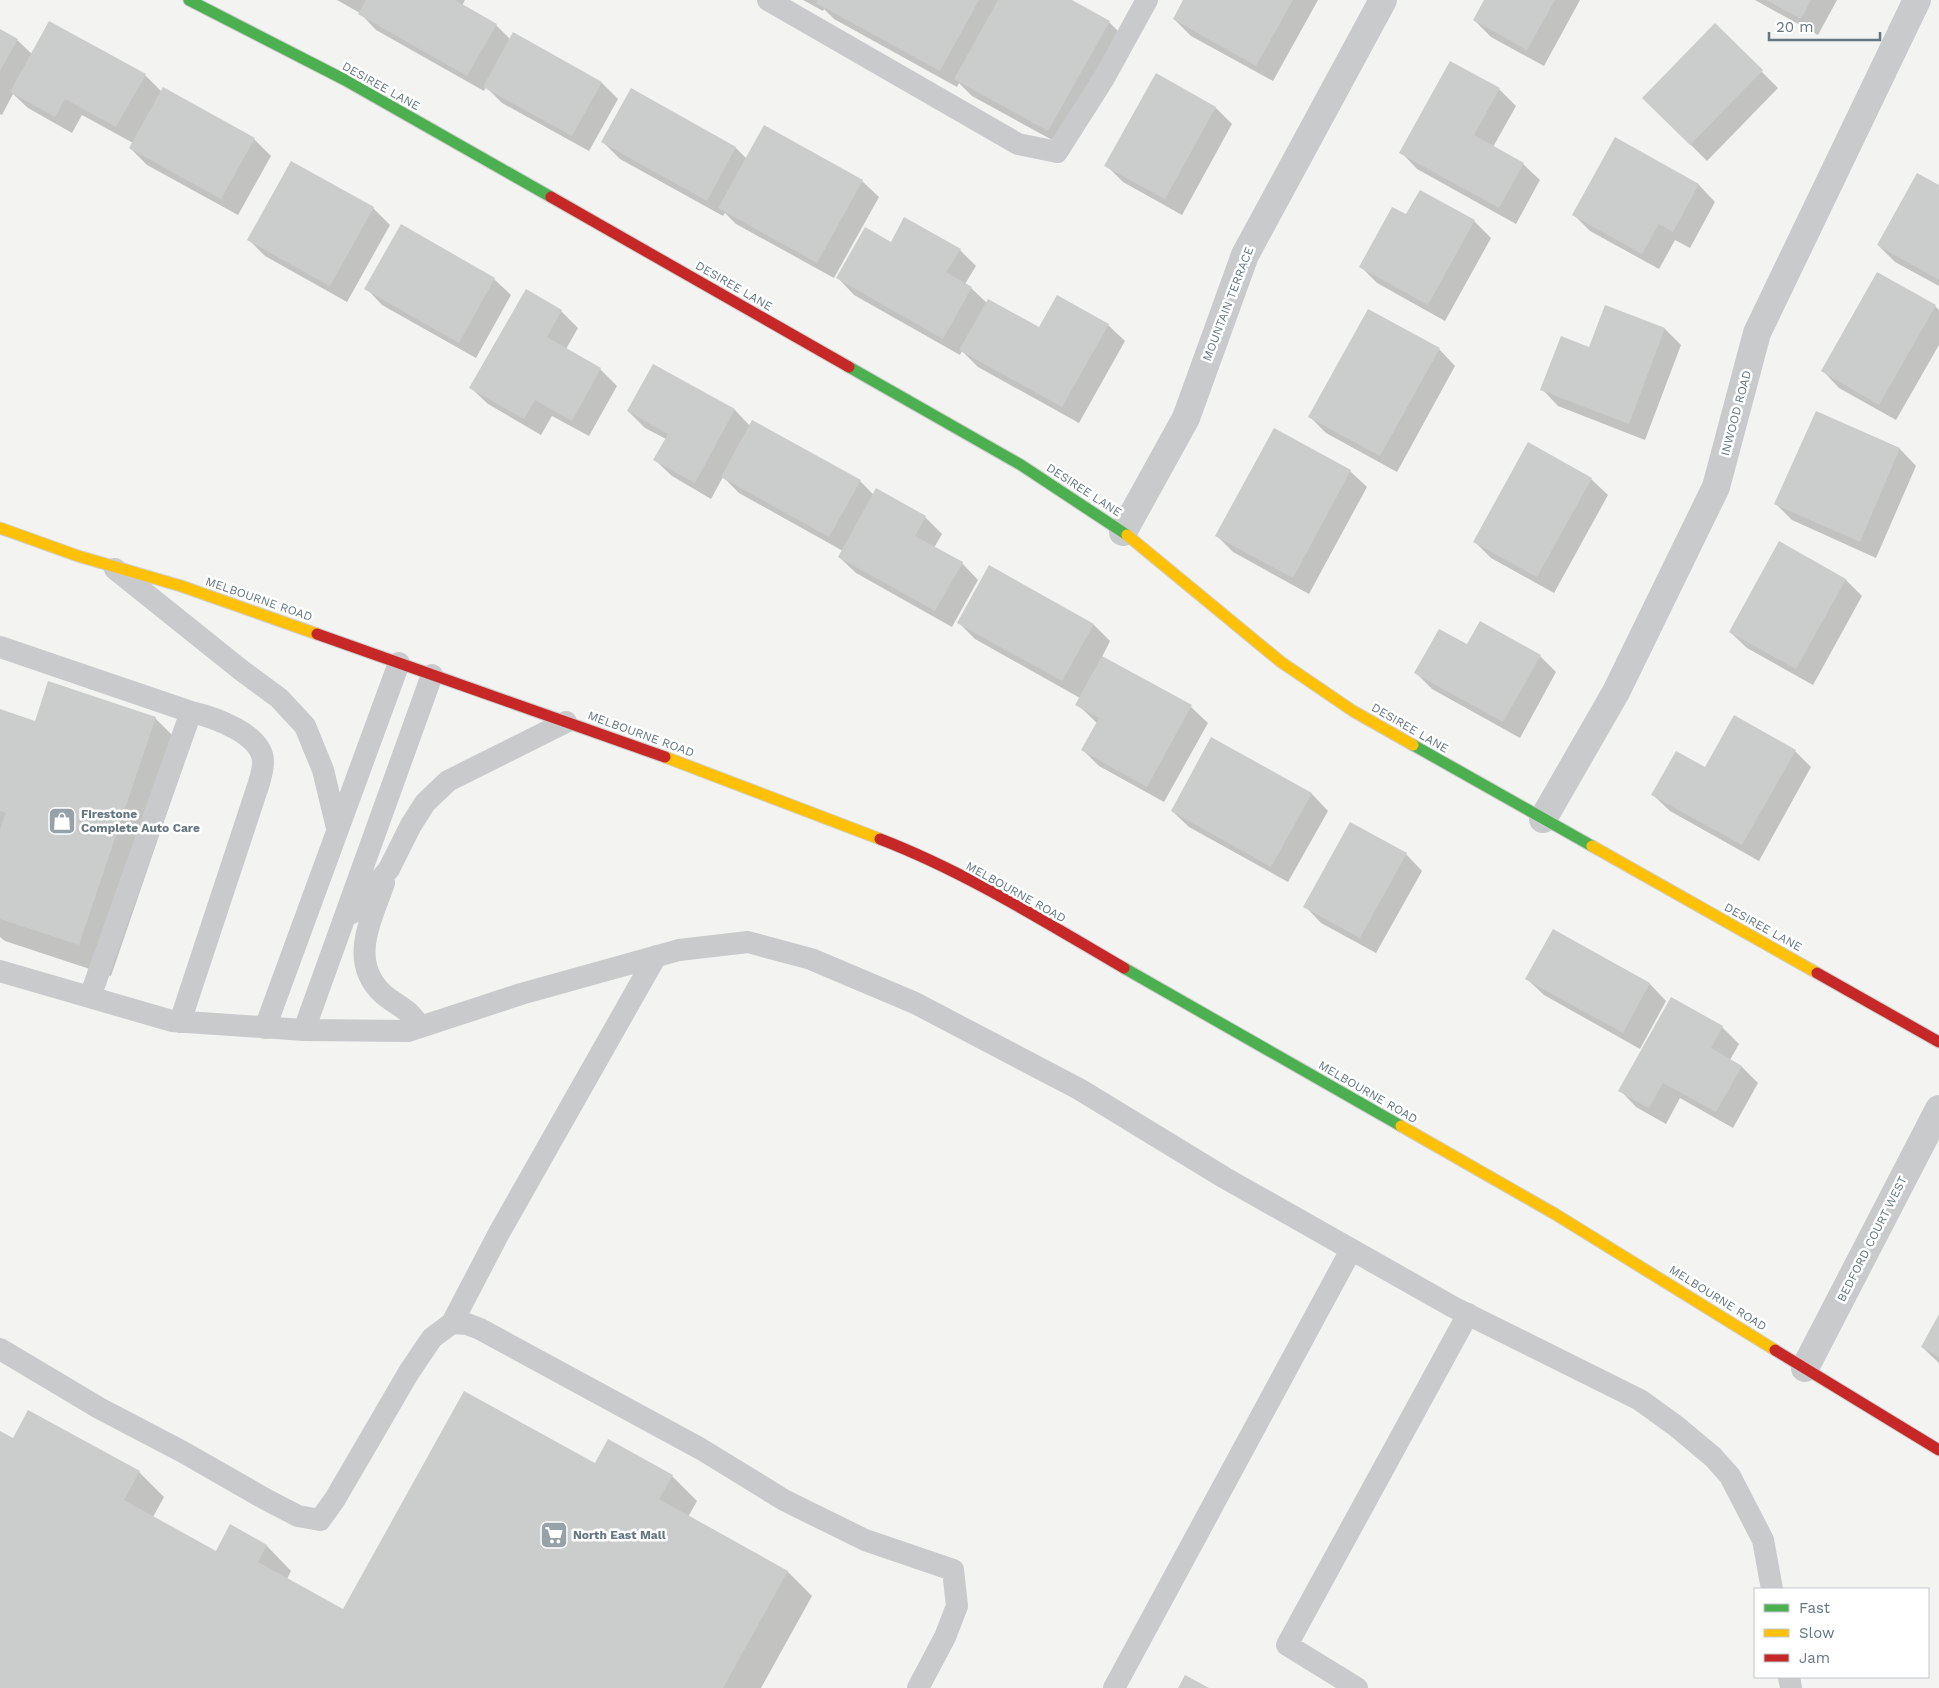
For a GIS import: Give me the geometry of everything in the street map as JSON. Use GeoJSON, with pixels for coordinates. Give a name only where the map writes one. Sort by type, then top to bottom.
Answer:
{"type":"FeatureCollection","features":[{"type":"Feature","properties":{"kind":"main road","name":"DESIREE LANE"},"geometry":{"type":"LineString","coordinates":[[189,0],[345,80],[1021,465],[1123,532],[1281,662],[1353,711],[1939,1042]]}},
{"type":"Feature","properties":{"kind":"main road","name":"MELBOURNE ROAD"},"geometry":{"type":"LineString","coordinates":[[0,528],[78,556],[181,586],[674,760],[898,846],[988,890],[1554,1214],[1939,1450]]}},
{"type":"Feature","properties":{"kind":"street","name":"MOUNTAIN TERRACE"},"geometry":{"type":"LineString","coordinates":[[1123,532],[1186,418],[1245,255],[1383,0]]}},
{"type":"Feature","properties":{"kind":"street","name":"INWOOD ROAD"},"geometry":{"type":"LineString","coordinates":[[1543,819],[1616,692],[1716,487],[1758,332],[1917,0]]}},
{"type":"Feature","properties":{"kind":"street","name":"BEDFORD COURT WEST"},"geometry":{"type":"LineString","coordinates":[[1805,1368],[1939,1109]]}},
{"type":"Feature","properties":{"kind":"lane"},"geometry":{"type":"LineString","coordinates":[[768,0],[1018,144],[1057,152],[1104,78],[1147,0]]}},
{"type":"Feature","properties":{"kind":"lane"},"geometry":{"type":"LineString","coordinates":[[110,565],[279,698],[305,726],[323,770],[337,828]]}},
{"type":"Feature","properties":{"kind":"lane"},"geometry":{"type":"LineString","coordinates":[[0,647],[228,724],[256,743],[264,762],[259,782],[180,1022]]}},
{"type":"Feature","properties":{"kind":"lane"},"geometry":{"type":"LineString","coordinates":[[265,1028],[398,663]]}},
{"type":"Feature","properties":{"kind":"lane"},"geometry":{"type":"LineString","coordinates":[[304,1030],[432,675]]}},
{"type":"Feature","properties":{"kind":"lane"},"geometry":{"type":"LineString","coordinates":[[90,997],[191,712]]}},
{"type":"Feature","properties":{"kind":"lane"},"geometry":{"type":"LineString","coordinates":[[422,1027],[409,1013],[384,996],[371,981],[364,964],[365,939],[389,869],[411,825],[425,803],[448,782],[566,722]]}},
{"type":"Feature","properties":{"kind":"lane"},"geometry":{"type":"LineString","coordinates":[[342,926],[389,869]]}},
{"type":"Feature","properties":{"kind":"lane"},"geometry":{"type":"LineString","coordinates":[[0,971],[180,1022],[304,1030],[408,1031],[521,994],[679,950],[748,942],[811,958],[915,1003],[1079,1089],[1225,1178],[1351,1250],[1468,1314],[1640,1400],[1676,1426],[1713,1457],[1730,1476],[1763,1540],[1772,1588]]}},
{"type":"Feature","properties":{"kind":"lane"},"geometry":{"type":"LineString","coordinates":[[0,1349],[99,1408],[183,1452],[267,1500],[298,1516],[320,1520],[335,1499],[409,1372],[432,1338],[452,1323],[499,1232],[656,956]]}},
{"type":"Feature","properties":{"kind":"lane"},"geometry":{"type":"LineString","coordinates":[[1114,1688],[1351,1250]]}},
{"type":"Feature","properties":{"kind":"lane"},"geometry":{"type":"LineString","coordinates":[[1357,1688],[1287,1645],[1468,1314]]}},
{"type":"Feature","properties":{"kind":"lane"},"geometry":{"type":"LineString","coordinates":[[452,1323],[466,1324],[480,1329],[701,1449],[784,1500],[857,1536],[953,1570],[957,1606],[945,1637],[918,1688]]}},
{"type":"Feature","properties":{"kind":"building"},"geometry":{"type":"Polygon","coordinates":[[[366,0],[455,0],[497,24],[467,76],[358,14],[366,0]]]}},
{"type":"Feature","properties":{"kind":"building"},"geometry":{"type":"Polygon","coordinates":[[[818,0],[979,0],[940,71],[816,3],[818,0]]]}},
{"type":"Feature","properties":{"kind":"building"},"geometry":{"type":"Polygon","coordinates":[[[998,0],[1072,0],[1110,21],[1048,131],[954,79],[998,0]]]}},
{"type":"Feature","properties":{"kind":"building"},"geometry":{"type":"Polygon","coordinates":[[[1183,0],[1293,0],[1256,66],[1173,19],[1183,0]]]}},
{"type":"Feature","properties":{"kind":"building"},"geometry":{"type":"Polygon","coordinates":[[[1484,0],[1555,0],[1527,50],[1473,20],[1484,0]]]}},
{"type":"Feature","properties":{"kind":"building"},"geometry":{"type":"Polygon","coordinates":[[[1766,0],[1811,0],[1801,19],[1766,0]]]}},
{"type":"Feature","properties":{"kind":"building"},"geometry":{"type":"Polygon","coordinates":[[[49,21],[146,74],[116,127],[65,99],[55,117],[10,92],[49,21]]]}},
{"type":"Feature","properties":{"kind":"building"},"geometry":{"type":"Polygon","coordinates":[[[1715,23],[1763,70],[1690,145],[1642,98],[1715,23]]]}},
{"type":"Feature","properties":{"kind":"building"},"geometry":{"type":"Polygon","coordinates":[[[0,29],[18,39],[0,71],[0,29]]]}},
{"type":"Feature","properties":{"kind":"building"},"geometry":{"type":"Polygon","coordinates":[[[513,32],[602,82],[572,136],[483,87],[513,32]]]}},
{"type":"Feature","properties":{"kind":"building"},"geometry":{"type":"Polygon","coordinates":[[[1450,61],[1500,88],[1474,135],[1524,163],[1499,208],[1399,153],[1450,61]]]}},
{"type":"Feature","properties":{"kind":"building"},"geometry":{"type":"Polygon","coordinates":[[[1156,73],[1216,107],[1165,199],[1104,166],[1156,73]]]}},
{"type":"Feature","properties":{"kind":"building"},"geometry":{"type":"Polygon","coordinates":[[[163,87],[255,138],[221,199],[129,148],[163,87]]]}},
{"type":"Feature","properties":{"kind":"building"},"geometry":{"type":"Polygon","coordinates":[[[631,88],[736,147],[707,201],[601,142],[631,88]]]}},
{"type":"Feature","properties":{"kind":"building"},"geometry":{"type":"Polygon","coordinates":[[[764,125],[863,180],[817,263],[718,208],[764,125]]]}},
{"type":"Feature","properties":{"kind":"building"},"geometry":{"type":"Polygon","coordinates":[[[1615,137],[1699,184],[1673,232],[1659,224],[1642,254],[1572,215],[1615,137]]]}},
{"type":"Feature","properties":{"kind":"building"},"geometry":{"type":"Polygon","coordinates":[[[291,161],[374,207],[330,286],[247,240],[291,161]]]}},
{"type":"Feature","properties":{"kind":"building"},"geometry":{"type":"Polygon","coordinates":[[[1917,173],[1939,185],[1939,280],[1877,245],[1917,173]]]}},
{"type":"Feature","properties":{"kind":"building"},"geometry":{"type":"Polygon","coordinates":[[[1420,190],[1475,220],[1428,305],[1359,267],[1392,207],[1406,214],[1420,190]]]}},
{"type":"Feature","properties":{"kind":"building"},"geometry":{"type":"Polygon","coordinates":[[[904,217],[961,249],[946,272],[972,287],[943,339],[836,278],[865,227],[891,242],[904,217]]]}},
{"type":"Feature","properties":{"kind":"building"},"geometry":{"type":"Polygon","coordinates":[[[401,224],[495,278],[459,343],[364,289],[401,224]]]}},
{"type":"Feature","properties":{"kind":"building"},"geometry":{"type":"Polygon","coordinates":[[[1877,272],[1936,305],[1879,405],[1821,371],[1877,272]]]}},
{"type":"Feature","properties":{"kind":"building"},"geometry":{"type":"Polygon","coordinates":[[[526,289],[562,310],[547,337],[601,368],[572,421],[535,400],[524,419],[469,388],[526,289]]]}},
{"type":"Feature","properties":{"kind":"building"},"geometry":{"type":"Polygon","coordinates":[[[1057,295],[1109,324],[1062,407],[959,350],[988,299],[1039,327],[1057,295]]]}},
{"type":"Feature","properties":{"kind":"building"},"geometry":{"type":"Polygon","coordinates":[[[1605,305],[1665,328],[1629,424],[1540,390],[1561,336],[1589,347],[1605,305]]]}},
{"type":"Feature","properties":{"kind":"building"},"geometry":{"type":"Polygon","coordinates":[[[1368,309],[1440,348],[1380,456],[1308,417],[1368,309]]]}},
{"type":"Feature","properties":{"kind":"building"},"geometry":{"type":"Polygon","coordinates":[[[653,364],[735,409],[695,483],[653,460],[668,434],[627,411],[653,364]]]}},
{"type":"Feature","properties":{"kind":"building"},"geometry":{"type":"Polygon","coordinates":[[[1816,411],[1900,448],[1860,542],[1774,504],[1816,411]]]}},
{"type":"Feature","properties":{"kind":"building"},"geometry":{"type":"Polygon","coordinates":[[[752,420],[861,480],[829,537],[721,477],[752,420]]]}},
{"type":"Feature","properties":{"kind":"building"},"geometry":{"type":"Polygon","coordinates":[[[1274,428],[1351,470],[1293,578],[1215,536],[1274,428]]]}},
{"type":"Feature","properties":{"kind":"building"},"geometry":{"type":"Polygon","coordinates":[[[1528,442],[1592,478],[1537,577],[1473,542],[1528,442]]]}},
{"type":"Feature","properties":{"kind":"building"},"geometry":{"type":"Polygon","coordinates":[[[876,488],[926,516],[915,536],[963,562],[935,611],[838,557],[876,488]]]}},
{"type":"Feature","properties":{"kind":"building"},"geometry":{"type":"Polygon","coordinates":[[[1779,541],[1846,579],[1796,669],[1729,632],[1779,541]]]}},
{"type":"Feature","properties":{"kind":"building"},"geometry":{"type":"Polygon","coordinates":[[[989,565],[1094,624],[1062,681],[957,623],[989,565]]]}},
{"type":"Feature","properties":{"kind":"building"},"geometry":{"type":"Polygon","coordinates":[[[1480,621],[1541,655],[1503,722],[1414,673],[1439,629],[1467,644],[1480,621]]]}},
{"type":"Feature","properties":{"kind":"building"},"geometry":{"type":"Polygon","coordinates":[[[1102,656],[1192,705],[1147,787],[1081,750],[1099,718],[1075,705],[1102,656]]]}},
{"type":"Feature","properties":{"kind":"building","name":"Firestone Complete Auto Care"},"geometry":{"type":"Polygon","coordinates":[[[48,681],[156,717],[79,945],[0,919],[0,829],[6,813],[0,811],[0,709],[35,721],[48,681]]]}},
{"type":"Feature","properties":{"kind":"building"},"geometry":{"type":"Polygon","coordinates":[[[1734,715],[1796,750],[1742,845],[1651,795],[1676,751],[1705,767],[1734,715]]]}},
{"type":"Feature","properties":{"kind":"building"},"geometry":{"type":"Polygon","coordinates":[[[1211,737],[1312,793],[1271,867],[1171,811],[1211,737]]]}},
{"type":"Feature","properties":{"kind":"building"},"geometry":{"type":"Polygon","coordinates":[[[1350,822],[1407,853],[1360,938],[1303,907],[1350,822]]]}},
{"type":"Feature","properties":{"kind":"building"},"geometry":{"type":"Polygon","coordinates":[[[1553,929],[1650,983],[1623,1033],[1525,979],[1553,929]]]}},
{"type":"Feature","properties":{"kind":"building"},"geometry":{"type":"Polygon","coordinates":[[[1671,997],[1723,1026],[1711,1048],[1742,1066],[1716,1112],[1663,1083],[1649,1108],[1618,1091],[1671,997]]]}},
{"type":"Feature","properties":{"kind":"building"},"geometry":{"type":"Polygon","coordinates":[[[1939,1314],[1939,1357],[1921,1347],[1939,1314]]]}},
{"type":"Feature","properties":{"kind":"building","name":"North East Mall"},"geometry":{"type":"Polygon","coordinates":[[[464,1391],[595,1463],[608,1439],[673,1475],[659,1499],[788,1571],[723,1688],[0,1688],[0,1431],[13,1438],[28,1410],[140,1471],[124,1500],[216,1551],[230,1524],[267,1545],[258,1562],[343,1609],[464,1391]]]}},
{"type":"Feature","properties":{"kind":"building"},"geometry":{"type":"Polygon","coordinates":[[[1185,1675],[1209,1688],[1178,1688],[1185,1675]]]}},
{"type":"Feature","properties":{"kind":"traffic: fast"},"geometry":{"type":"LineString","coordinates":[[189,0],[345,80],[551,197]]}},
{"type":"Feature","properties":{"kind":"traffic: fast"},"geometry":{"type":"LineString","coordinates":[[849,367],[1021,465],[1127,535]]}},
{"type":"Feature","properties":{"kind":"traffic: fast"},"geometry":{"type":"LineString","coordinates":[[1413,745],[1592,846]]}},
{"type":"Feature","properties":{"kind":"traffic: fast"},"geometry":{"type":"LineString","coordinates":[[1124,968],[1401,1126]]}},
{"type":"Feature","properties":{"kind":"traffic: slow"},"geometry":{"type":"LineString","coordinates":[[0,528],[78,556],[181,586],[317,634]]}},
{"type":"Feature","properties":{"kind":"traffic: slow"},"geometry":{"type":"LineString","coordinates":[[1127,535],[1281,662],[1353,711],[1413,745]]}},
{"type":"Feature","properties":{"kind":"traffic: slow"},"geometry":{"type":"LineString","coordinates":[[665,757],[880,839]]}},
{"type":"Feature","properties":{"kind":"traffic: slow"},"geometry":{"type":"LineString","coordinates":[[1592,846],[1817,973]]}},
{"type":"Feature","properties":{"kind":"traffic: slow"},"geometry":{"type":"LineString","coordinates":[[1401,1126],[1555,1214],[1775,1350]]}},
{"type":"Feature","properties":{"kind":"traffic: jam"},"geometry":{"type":"LineString","coordinates":[[551,197],[849,367]]}},
{"type":"Feature","properties":{"kind":"traffic: jam"},"geometry":{"type":"LineString","coordinates":[[317,634],[665,757]]}},
{"type":"Feature","properties":{"kind":"traffic: jam"},"geometry":{"type":"LineString","coordinates":[[880,839],[974,882],[1124,968]]}},
{"type":"Feature","properties":{"kind":"traffic: jam"},"geometry":{"type":"LineString","coordinates":[[1817,973],[1939,1042]]}},
{"type":"Feature","properties":{"kind":"traffic: jam"},"geometry":{"type":"LineString","coordinates":[[1775,1350],[1939,1450]]}},
{"type":"Feature","properties":{"kind":"place","name":"Firestone Complete Auto Care"},"geometry":{"type":"Point","coordinates":[62,821]}},
{"type":"Feature","properties":{"kind":"place","name":"North East Mall"},"geometry":{"type":"Point","coordinates":[554,1535]}}]}
